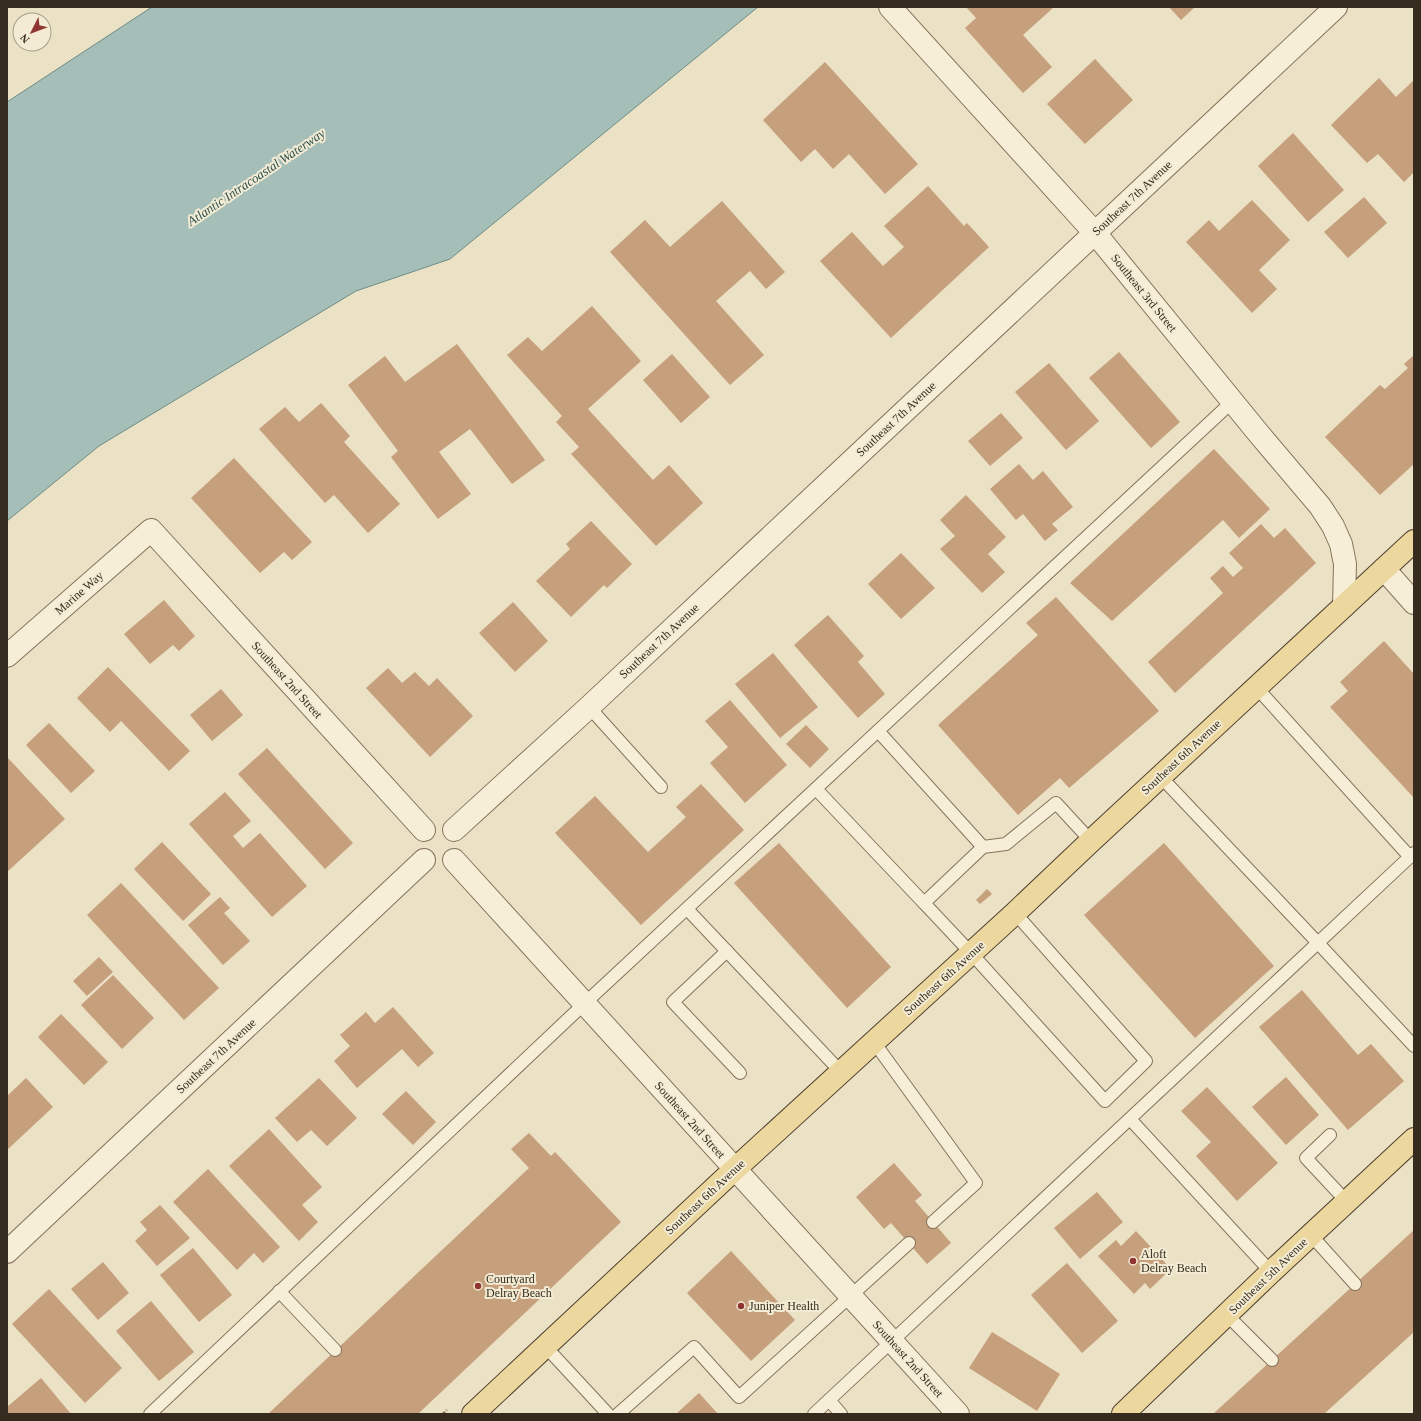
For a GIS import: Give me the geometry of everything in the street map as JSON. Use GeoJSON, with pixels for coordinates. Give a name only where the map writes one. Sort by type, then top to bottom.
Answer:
{"type":"FeatureCollection","features":[{"type":"Feature","properties":{"kind":"main road","name":"Southeast 6th Avenue"},"geometry":{"type":"LineString","coordinates":[[473,1414],[735,1169],[1015,913],[1091,840],[1414,541]]}},
{"type":"Feature","properties":{"kind":"main road","name":"Southeast 5th Avenue"},"geometry":{"type":"LineString","coordinates":[[1123,1414],[1271,1272],[1414,1139]]}},
{"type":"Feature","properties":{"kind":"street","name":"Southeast 3rd Street"},"geometry":{"type":"LineString","coordinates":[[890,7],[1095,233],[1259,434],[1320,506],[1332,526],[1340,544],[1345,564],[1344,606]]}},
{"type":"Feature","properties":{"kind":"street","name":"Southeast 7th Avenue"},"geometry":{"type":"LineString","coordinates":[[454,830],[589,707],[1336,7]]}},
{"type":"Feature","properties":{"kind":"street","name":"Marine Way"},"geometry":{"type":"LineString","coordinates":[[7,656],[151,530]]}},
{"type":"Feature","properties":{"kind":"street","name":"Southeast 2nd Street"},"geometry":{"type":"LineString","coordinates":[[151,530],[424,830]]}},
{"type":"Feature","properties":{"kind":"street"},"geometry":{"type":"LineString","coordinates":[[1384,569],[1414,603]]}},
{"type":"Feature","properties":{"kind":"street"},"geometry":{"type":"LineString","coordinates":[[435,824],[448,826],[454,830],[460,842],[460,849],[454,860],[448,864],[435,866],[424,860],[418,848],[420,835],[424,830],[435,824]]}},
{"type":"Feature","properties":{"kind":"street","name":"Southeast 7th Avenue"},"geometry":{"type":"LineString","coordinates":[[7,1252],[424,860]]}},
{"type":"Feature","properties":{"kind":"street","name":"Southeast 2nd Street"},"geometry":{"type":"LineString","coordinates":[[454,860],[958,1414]]}},
{"type":"Feature","properties":{"kind":"lane"},"geometry":{"type":"LineString","coordinates":[[150,1414],[584,1004],[1232,401]]}},
{"type":"Feature","properties":{"kind":"lane"},"geometry":{"type":"LineString","coordinates":[[814,1414],[1412,855],[1256,687]]}},
{"type":"Feature","properties":{"kind":"lane"},"geometry":{"type":"LineString","coordinates":[[589,707],[661,787]]}},
{"type":"Feature","properties":{"kind":"lane"},"geometry":{"type":"LineString","coordinates":[[878,731],[983,847]]}},
{"type":"Feature","properties":{"kind":"lane"},"geometry":{"type":"LineString","coordinates":[[1160,776],[1414,1046]]}},
{"type":"Feature","properties":{"kind":"lane"},"geometry":{"type":"LineString","coordinates":[[816,789],[971,953],[1105,1101],[1146,1061],[1015,913]]}},
{"type":"Feature","properties":{"kind":"lane"},"geometry":{"type":"LineString","coordinates":[[924,903],[983,847],[1006,844],[1056,803],[1091,840]]}},
{"type":"Feature","properties":{"kind":"lane"},"geometry":{"type":"LineString","coordinates":[[687,908],[840,1072]]}},
{"type":"Feature","properties":{"kind":"lane"},"geometry":{"type":"LineString","coordinates":[[727,951],[673,1002],[740,1073]]}},
{"type":"Feature","properties":{"kind":"lane"},"geometry":{"type":"LineString","coordinates":[[874,1042],[976,1183],[933,1222]]}},
{"type":"Feature","properties":{"kind":"lane"},"geometry":{"type":"LineString","coordinates":[[1130,1119],[1271,1272]]}},
{"type":"Feature","properties":{"kind":"lane"},"geometry":{"type":"LineString","coordinates":[[1330,1135],[1306,1158],[1347,1202]]}},
{"type":"Feature","properties":{"kind":"lane"},"geometry":{"type":"LineString","coordinates":[[1311,1235],[1356,1284]]}},
{"type":"Feature","properties":{"kind":"lane"},"geometry":{"type":"LineString","coordinates":[[618,1414],[694,1347],[739,1397],[909,1243]]}},
{"type":"Feature","properties":{"kind":"lane"},"geometry":{"type":"LineString","coordinates":[[280,1291],[335,1350]]}},
{"type":"Feature","properties":{"kind":"lane"},"geometry":{"type":"LineString","coordinates":[[1227,1315],[1272,1360]]}},
{"type":"Feature","properties":{"kind":"lane"},"geometry":{"type":"LineString","coordinates":[[545,1346],[608,1414]]}},
{"type":"Feature","properties":{"kind":"lane"},"geometry":{"type":"LineString","coordinates":[[829,1400],[841,1414]]}},
{"type":"Feature","properties":{"kind":"water","name":"Atlantic Intracoastal Waterway"},"geometry":{"type":"Polygon","coordinates":[[[152,7],[758,7],[450,259],[356,291],[99,446],[7,521],[7,102],[152,7]]]}},
{"type":"Feature","properties":{"kind":"building"},"geometry":{"type":"Polygon","coordinates":[[[966,7],[1054,7],[1023,35],[1052,67],[1023,93],[965,28],[976,18],[966,7]]]}},
{"type":"Feature","properties":{"kind":"building"},"geometry":{"type":"Polygon","coordinates":[[[1169,7],[1195,7],[1181,20],[1169,7]]]}},
{"type":"Feature","properties":{"kind":"building"},"geometry":{"type":"Polygon","coordinates":[[[1095,59],[1133,100],[1085,144],[1047,104],[1095,59]]]}},
{"type":"Feature","properties":{"kind":"building"},"geometry":{"type":"Polygon","coordinates":[[[825,62],[918,164],[885,194],[849,154],[833,169],[815,149],[801,162],[763,120],[825,62]]]}},
{"type":"Feature","properties":{"kind":"building"},"geometry":{"type":"Polygon","coordinates":[[[1379,78],[1396,97],[1414,80],[1414,172],[1404,182],[1378,154],[1367,163],[1331,125],[1379,78]]]}},
{"type":"Feature","properties":{"kind":"building"},"geometry":{"type":"Polygon","coordinates":[[[1293,133],[1344,190],[1308,222],[1258,166],[1293,133]]]}},
{"type":"Feature","properties":{"kind":"building"},"geometry":{"type":"Polygon","coordinates":[[[928,186],[964,226],[967,223],[989,247],[891,338],[820,261],[852,232],[883,266],[904,247],[884,226],[928,186]]]}},
{"type":"Feature","properties":{"kind":"building"},"geometry":{"type":"Polygon","coordinates":[[[1364,197],[1387,223],[1348,258],[1324,232],[1364,197]]]}},
{"type":"Feature","properties":{"kind":"building"},"geometry":{"type":"Polygon","coordinates":[[[1252,200],[1290,240],[1259,270],[1277,289],[1252,313],[1186,242],[1209,220],[1219,231],[1252,200]]]}},
{"type":"Feature","properties":{"kind":"building"},"geometry":{"type":"Polygon","coordinates":[[[722,201],[785,272],[766,289],[750,271],[716,301],[764,355],[730,385],[610,252],[645,220],[670,247],[722,201]]]}},
{"type":"Feature","properties":{"kind":"building"},"geometry":{"type":"Polygon","coordinates":[[[592,306],[641,361],[588,409],[653,480],[669,465],[703,503],[656,546],[571,454],[579,447],[556,422],[562,416],[507,355],[528,337],[542,351],[592,306]]]}},
{"type":"Feature","properties":{"kind":"building"},"geometry":{"type":"Polygon","coordinates":[[[457,344],[545,460],[512,484],[470,429],[439,452],[471,494],[438,519],[391,457],[398,451],[348,385],[385,356],[405,382],[457,344]]]}},
{"type":"Feature","properties":{"kind":"building"},"geometry":{"type":"Polygon","coordinates":[[[1119,352],[1180,422],[1151,448],[1089,378],[1119,352]]]}},
{"type":"Feature","properties":{"kind":"building"},"geometry":{"type":"Polygon","coordinates":[[[672,354],[710,397],[681,423],[643,380],[672,354]]]}},
{"type":"Feature","properties":{"kind":"building"},"geometry":{"type":"Polygon","coordinates":[[[1414,355],[1414,464],[1380,495],[1325,437],[1380,385],[1385,389],[1408,368],[1404,364],[1414,355]]]}},
{"type":"Feature","properties":{"kind":"building"},"geometry":{"type":"Polygon","coordinates":[[[1049,363],[1099,421],[1066,450],[1015,392],[1049,363]]]}},
{"type":"Feature","properties":{"kind":"building"},"geometry":{"type":"Polygon","coordinates":[[[321,403],[350,436],[344,442],[400,504],[368,533],[334,495],[325,503],[259,429],[285,407],[299,422],[321,403]]]}},
{"type":"Feature","properties":{"kind":"building"},"geometry":{"type":"Polygon","coordinates":[[[1001,413],[1023,438],[990,466],[968,441],[1001,413]]]}},
{"type":"Feature","properties":{"kind":"building"},"geometry":{"type":"Polygon","coordinates":[[[1214,449],[1270,509],[1239,538],[1223,520],[1112,621],[1070,583],[1214,449]]]}},
{"type":"Feature","properties":{"kind":"building"},"geometry":{"type":"Polygon","coordinates":[[[234,458],[312,542],[292,560],[284,552],[260,573],[191,498],[234,458]]]}},
{"type":"Feature","properties":{"kind":"building"},"geometry":{"type":"Polygon","coordinates":[[[1019,464],[1033,480],[1043,471],[1073,507],[1052,524],[1058,530],[1045,541],[1023,514],[1016,520],[990,489],[1019,464]]]}},
{"type":"Feature","properties":{"kind":"building"},"geometry":{"type":"Polygon","coordinates":[[[966,495],[1006,537],[988,554],[1005,572],[982,593],[940,549],[955,536],[940,520],[966,495]]]}},
{"type":"Feature","properties":{"kind":"building"},"geometry":{"type":"Polygon","coordinates":[[[591,521],[632,564],[607,588],[604,585],[571,617],[536,581],[570,549],[566,544],[591,521]]]}},
{"type":"Feature","properties":{"kind":"building"},"geometry":{"type":"Polygon","coordinates":[[[1261,524],[1274,538],[1285,528],[1316,563],[1175,693],[1148,662],[1223,593],[1210,578],[1223,566],[1233,577],[1243,568],[1229,553],[1261,524]]]}},
{"type":"Feature","properties":{"kind":"building"},"geometry":{"type":"Polygon","coordinates":[[[901,553],[935,588],[901,619],[868,584],[901,553]]]}},
{"type":"Feature","properties":{"kind":"building"},"geometry":{"type":"Polygon","coordinates":[[[1056,597],[1159,711],[1069,788],[1060,778],[1018,815],[938,725],[1038,635],[1026,623],[1056,597]]]}},
{"type":"Feature","properties":{"kind":"building"},"geometry":{"type":"Polygon","coordinates":[[[164,600],[195,636],[179,651],[173,645],[150,664],[124,634],[164,600]]]}},
{"type":"Feature","properties":{"kind":"building"},"geometry":{"type":"Polygon","coordinates":[[[513,602],[548,641],[515,672],[479,633],[513,602]]]}},
{"type":"Feature","properties":{"kind":"building"},"geometry":{"type":"Polygon","coordinates":[[[828,615],[864,656],[858,662],[885,694],[858,718],[794,645],[828,615]]]}},
{"type":"Feature","properties":{"kind":"building"},"geometry":{"type":"Polygon","coordinates":[[[1384,641],[1414,674],[1414,798],[1330,707],[1348,691],[1340,682],[1384,641]]]}},
{"type":"Feature","properties":{"kind":"building"},"geometry":{"type":"Polygon","coordinates":[[[773,653],[818,707],[780,738],[735,684],[773,653]]]}},
{"type":"Feature","properties":{"kind":"building"},"geometry":{"type":"Polygon","coordinates":[[[108,667],[190,751],[169,771],[121,721],[110,732],[77,698],[108,667]]]}},
{"type":"Feature","properties":{"kind":"building"},"geometry":{"type":"Polygon","coordinates":[[[388,668],[402,683],[415,672],[429,686],[437,678],[473,716],[430,757],[366,688],[388,668]]]}},
{"type":"Feature","properties":{"kind":"building"},"geometry":{"type":"Polygon","coordinates":[[[221,689],[243,715],[212,741],[190,715],[221,689]]]}},
{"type":"Feature","properties":{"kind":"building"},"geometry":{"type":"Polygon","coordinates":[[[730,700],[787,765],[745,803],[710,763],[728,747],[705,721],[730,700]]]}},
{"type":"Feature","properties":{"kind":"building"},"geometry":{"type":"Polygon","coordinates":[[[49,723],[95,771],[71,793],[26,745],[49,723]]]}},
{"type":"Feature","properties":{"kind":"building"},"geometry":{"type":"Polygon","coordinates":[[[806,725],[829,749],[810,768],[786,744],[806,725]]]}},
{"type":"Feature","properties":{"kind":"building"},"geometry":{"type":"Polygon","coordinates":[[[267,748],[353,843],[325,869],[238,774],[267,748]]]}},
{"type":"Feature","properties":{"kind":"building"},"geometry":{"type":"Polygon","coordinates":[[[7,757],[65,819],[7,872],[7,757]]]}},
{"type":"Feature","properties":{"kind":"building"},"geometry":{"type":"Polygon","coordinates":[[[701,784],[744,830],[641,925],[555,833],[595,796],[648,852],[686,817],[676,807],[701,784]]]}},
{"type":"Feature","properties":{"kind":"building"},"geometry":{"type":"Polygon","coordinates":[[[225,792],[251,821],[233,836],[243,848],[260,833],[307,886],[272,917],[189,824],[225,792]]]}},
{"type":"Feature","properties":{"kind":"building"},"geometry":{"type":"Polygon","coordinates":[[[162,842],[211,894],[183,921],[134,869],[162,842]]]}},
{"type":"Feature","properties":{"kind":"building"},"geometry":{"type":"Polygon","coordinates":[[[779,843],[891,967],[847,1008],[734,883],[779,843]]]}},
{"type":"Feature","properties":{"kind":"building"},"geometry":{"type":"Polygon","coordinates":[[[1164,843],[1274,966],[1195,1038],[1084,915],[1164,843]]]}},
{"type":"Feature","properties":{"kind":"building"},"geometry":{"type":"Polygon","coordinates":[[[121,883],[219,988],[184,1020],[87,915],[121,883]]]}},
{"type":"Feature","properties":{"kind":"building"},"geometry":{"type":"Polygon","coordinates":[[[987,889],[992,894],[980,904],[976,900],[987,889]]]}},
{"type":"Feature","properties":{"kind":"building"},"geometry":{"type":"Polygon","coordinates":[[[220,897],[230,908],[224,913],[250,941],[223,965],[188,925],[220,897]]]}},
{"type":"Feature","properties":{"kind":"building"},"geometry":{"type":"Polygon","coordinates":[[[99,957],[113,972],[87,996],[73,981],[99,957]]]}},
{"type":"Feature","properties":{"kind":"building"},"geometry":{"type":"Polygon","coordinates":[[[113,975],[154,1018],[122,1049],[81,1005],[113,975]]]}},
{"type":"Feature","properties":{"kind":"building"},"geometry":{"type":"Polygon","coordinates":[[[1302,990],[1358,1055],[1371,1044],[1404,1081],[1348,1130],[1259,1027],[1302,990]]]}},
{"type":"Feature","properties":{"kind":"building"},"geometry":{"type":"Polygon","coordinates":[[[393,1007],[434,1053],[418,1067],[402,1049],[357,1088],[334,1061],[350,1046],[340,1035],[366,1012],[375,1023],[393,1007]]]}},
{"type":"Feature","properties":{"kind":"building"},"geometry":{"type":"Polygon","coordinates":[[[61,1014],[108,1062],[84,1085],[38,1037],[61,1014]]]}},
{"type":"Feature","properties":{"kind":"building"},"geometry":{"type":"Polygon","coordinates":[[[1286,1077],[1319,1115],[1286,1145],[1252,1107],[1286,1077]]]}},
{"type":"Feature","properties":{"kind":"building"},"geometry":{"type":"Polygon","coordinates":[[[26,1078],[53,1107],[7,1150],[7,1096],[26,1078]]]}},
{"type":"Feature","properties":{"kind":"building"},"geometry":{"type":"Polygon","coordinates":[[[319,1078],[357,1118],[327,1146],[311,1130],[297,1142],[275,1118],[319,1078]]]}},
{"type":"Feature","properties":{"kind":"building"},"geometry":{"type":"Polygon","coordinates":[[[1207,1087],[1278,1163],[1237,1201],[1196,1156],[1211,1142],[1181,1111],[1207,1087]]]}},
{"type":"Feature","properties":{"kind":"building"},"geometry":{"type":"Polygon","coordinates":[[[406,1091],[436,1122],[413,1145],[382,1114],[406,1091]]]}},
{"type":"Feature","properties":{"kind":"building"},"geometry":{"type":"Polygon","coordinates":[[[269,1129],[322,1187],[302,1205],[318,1222],[299,1241],[229,1166],[269,1129]]]}},
{"type":"Feature","properties":{"kind":"building","name":"Courtyard Delray Beach"},"geometry":{"type":"Polygon","coordinates":[[[529,1133],[551,1156],[555,1152],[621,1222],[418,1414],[268,1414],[529,1168],[511,1149],[529,1133]]]}},
{"type":"Feature","properties":{"kind":"building"},"geometry":{"type":"Polygon","coordinates":[[[894,1163],[922,1195],[915,1201],[951,1243],[927,1264],[891,1223],[884,1229],[856,1197],[894,1163]]]}},
{"type":"Feature","properties":{"kind":"building"},"geometry":{"type":"Polygon","coordinates":[[[208,1169],[280,1247],[263,1263],[254,1253],[237,1270],[173,1202],[208,1169]]]}},
{"type":"Feature","properties":{"kind":"building"},"geometry":{"type":"Polygon","coordinates":[[[1097,1192],[1123,1222],[1080,1259],[1054,1228],[1097,1192]]]}},
{"type":"Feature","properties":{"kind":"building"},"geometry":{"type":"Polygon","coordinates":[[[160,1205],[190,1238],[157,1266],[135,1241],[147,1230],[140,1222],[160,1205]]]}},
{"type":"Feature","properties":{"kind":"building"},"geometry":{"type":"Polygon","coordinates":[[[1414,1230],[1414,1332],[1324,1414],[1213,1414],[1414,1230]]]}},
{"type":"Feature","properties":{"kind":"building","name":"Aloft Delray Beach"},"geometry":{"type":"Polygon","coordinates":[[[1136,1231],[1171,1269],[1150,1289],[1145,1283],[1134,1294],[1098,1256],[1116,1240],[1121,1246],[1136,1231]]]}},
{"type":"Feature","properties":{"kind":"building"},"geometry":{"type":"Polygon","coordinates":[[[193,1248],[232,1295],[199,1322],[160,1275],[193,1248]]]}},
{"type":"Feature","properties":{"kind":"building","name":"Juniper Health"},"geometry":{"type":"Polygon","coordinates":[[[731,1251],[795,1320],[751,1361],[687,1293],[731,1251]]]}},
{"type":"Feature","properties":{"kind":"building"},"geometry":{"type":"Polygon","coordinates":[[[103,1262],[129,1293],[98,1320],[71,1289],[103,1262]]]}},
{"type":"Feature","properties":{"kind":"building"},"geometry":{"type":"Polygon","coordinates":[[[1067,1263],[1118,1321],[1082,1353],[1031,1295],[1067,1263]]]}},
{"type":"Feature","properties":{"kind":"building"},"geometry":{"type":"Polygon","coordinates":[[[49,1289],[122,1368],[85,1403],[12,1324],[49,1289]]]}},
{"type":"Feature","properties":{"kind":"building"},"geometry":{"type":"Polygon","coordinates":[[[151,1301],[194,1352],[159,1381],[116,1331],[151,1301]]]}},
{"type":"Feature","properties":{"kind":"building"},"geometry":{"type":"Polygon","coordinates":[[[992,1332],[1060,1374],[1037,1411],[969,1368],[992,1332]]]}},
{"type":"Feature","properties":{"kind":"building"},"geometry":{"type":"Polygon","coordinates":[[[41,1378],[71,1414],[7,1414],[7,1407],[41,1378]]]}},
{"type":"Feature","properties":{"kind":"building"},"geometry":{"type":"Polygon","coordinates":[[[699,1393],[718,1414],[676,1414],[699,1393]]]}},
{"type":"Feature","properties":{"kind":"place","name":"Aloft Delray Beach"},"geometry":{"type":"Point","coordinates":[1133,1261]}},
{"type":"Feature","properties":{"kind":"place","name":"Courtyard Delray Beach"},"geometry":{"type":"Point","coordinates":[478,1286]}},
{"type":"Feature","properties":{"kind":"place","name":"Juniper Health"},"geometry":{"type":"Point","coordinates":[741,1306]}}]}
